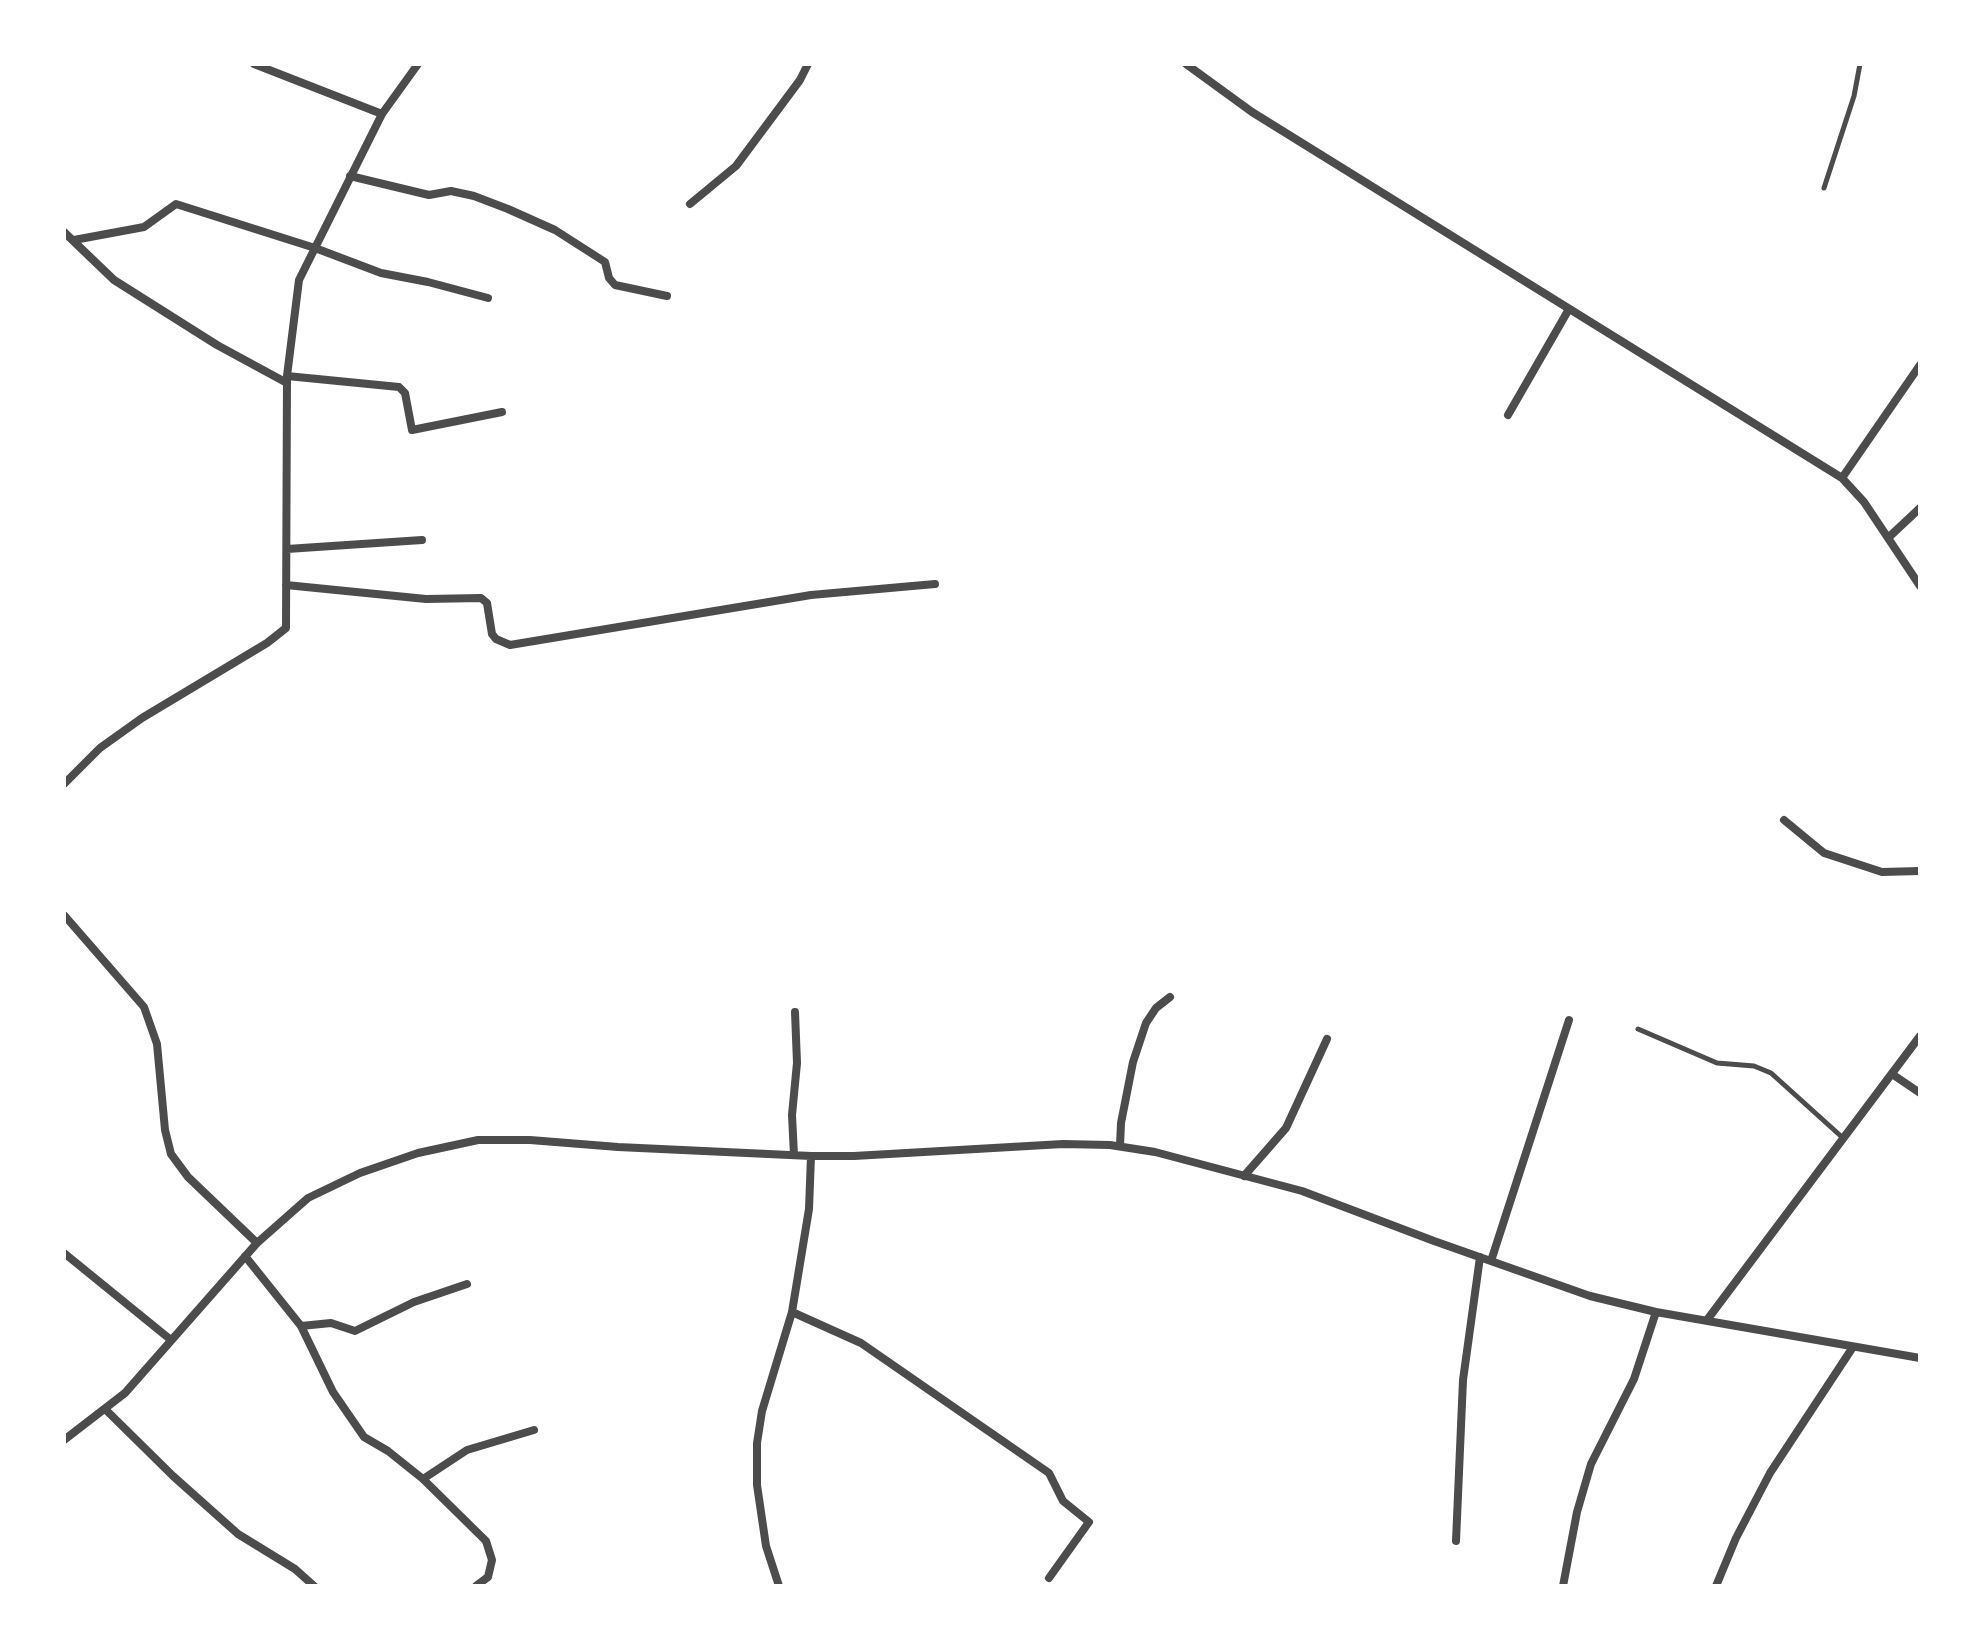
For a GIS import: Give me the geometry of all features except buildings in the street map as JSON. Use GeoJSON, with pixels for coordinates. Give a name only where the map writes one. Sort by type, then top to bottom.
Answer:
{"type":"FeatureCollection","features":[{"type":"Feature","properties":{"kind":"street"},"geometry":{"type":"LineString","coordinates":[[254,64],[382,114]]}},
{"type":"Feature","properties":{"kind":"street"},"geometry":{"type":"LineString","coordinates":[[64,784],[100,748],[142,718],[267,643],[286,628],[287,379],[299,280],[382,114],[418,64]]}},
{"type":"Feature","properties":{"kind":"street"},"geometry":{"type":"LineString","coordinates":[[690,204],[736,166],[800,80],[808,64]]}},
{"type":"Feature","properties":{"kind":"street"},"geometry":{"type":"LineString","coordinates":[[1186,64],[1252,112],[1842,478],[1864,502],[1920,586]]}},
{"type":"Feature","properties":{"kind":"street"},"geometry":{"type":"LineString","coordinates":[[350,176],[429,195],[451,191],[508,209],[555,230],[605,262],[609,278],[615,285],[667,296]]}},
{"type":"Feature","properties":{"kind":"street"},"geometry":{"type":"LineString","coordinates":[[74,240],[144,227],[176,204],[315,248],[381,273],[488,298]]}},
{"type":"Feature","properties":{"kind":"street"},"geometry":{"type":"LineString","coordinates":[[64,232],[124,287],[217,345],[287,379],[399,387],[405,393],[412,430],[502,412]]}},
{"type":"Feature","properties":{"kind":"street"},"geometry":{"type":"LineString","coordinates":[[1508,415],[1569,309]]}},
{"type":"Feature","properties":{"kind":"street"},"geometry":{"type":"LineString","coordinates":[[1842,478],[1920,365]]}},
{"type":"Feature","properties":{"kind":"street"},"geometry":{"type":"LineString","coordinates":[[1888,538],[1920,508]]}},
{"type":"Feature","properties":{"kind":"street"},"geometry":{"type":"LineString","coordinates":[[287,549],[422,540]]}},
{"type":"Feature","properties":{"kind":"street"},"geometry":{"type":"LineString","coordinates":[[286,585],[426,599],[481,598],[487,603],[492,634],[510,645],[811,595],[935,584]]}},
{"type":"Feature","properties":{"kind":"street"},"geometry":{"type":"LineString","coordinates":[[1784,820],[1824,853],[1882,872],[1920,871]]}},
{"type":"Feature","properties":{"kind":"street"},"geometry":{"type":"LineString","coordinates":[[64,915],[144,1007],[157,1044],[165,1130],[171,1154],[188,1177],[257,1243]]}},
{"type":"Feature","properties":{"kind":"street"},"geometry":{"type":"LineString","coordinates":[[1120,1146],[1121,1123],[1133,1062],[1146,1023],[1156,1008],[1170,997]]}},
{"type":"Feature","properties":{"kind":"street"},"geometry":{"type":"LineString","coordinates":[[794,1155],[795,1012]]}},
{"type":"Feature","properties":{"kind":"street"},"geometry":{"type":"LineString","coordinates":[[1491,1261],[1569,1020]]}},
{"type":"Feature","properties":{"kind":"street"},"geometry":{"type":"LineString","coordinates":[[1707,1320],[1920,1036]]}},
{"type":"Feature","properties":{"kind":"street"},"geometry":{"type":"LineString","coordinates":[[1244,1176],[1286,1128],[1327,1039]]}},
{"type":"Feature","properties":{"kind":"street"},"geometry":{"type":"LineString","coordinates":[[1892,1074],[1920,1093]]}},
{"type":"Feature","properties":{"kind":"street"},"geometry":{"type":"LineString","coordinates":[[64,1440],[125,1393],[257,1243],[308,1198],[360,1173],[418,1153],[478,1140],[530,1140],[811,1156],[1063,1144],[1120,1146],[1155,1152],[1302,1191],[1590,1296],[1656,1312],[1920,1358]]}},
{"type":"Feature","properties":{"kind":"street"},"geometry":{"type":"LineString","coordinates":[[779,1586],[766,1546],[757,1485],[757,1443],[762,1411],[792,1312],[809,1209],[811,1156]]}},
{"type":"Feature","properties":{"kind":"street"},"geometry":{"type":"LineString","coordinates":[[64,1253],[171,1340]]}},
{"type":"Feature","properties":{"kind":"street"},"geometry":{"type":"LineString","coordinates":[[245,1256],[301,1326],[333,1392],[364,1437],[388,1451],[423,1479],[486,1541],[492,1560],[488,1577],[476,1586]]}},
{"type":"Feature","properties":{"kind":"street"},"geometry":{"type":"LineString","coordinates":[[1456,1541],[1463,1380],[1480,1257]]}},
{"type":"Feature","properties":{"kind":"street"},"geometry":{"type":"LineString","coordinates":[[301,1326],[331,1323],[355,1331],[414,1302],[467,1284]]}},
{"type":"Feature","properties":{"kind":"street"},"geometry":{"type":"LineString","coordinates":[[792,1312],[861,1343],[1049,1473],[1063,1501],[1089,1522],[1049,1578]]}},
{"type":"Feature","properties":{"kind":"street"},"geometry":{"type":"LineString","coordinates":[[1563,1586],[1577,1512],[1591,1464],[1634,1379],[1656,1312]]}},
{"type":"Feature","properties":{"kind":"street"},"geometry":{"type":"LineString","coordinates":[[1727,1586],[1717,1584],[1736,1538],[1770,1473],[1853,1347]]}},
{"type":"Feature","properties":{"kind":"street"},"geometry":{"type":"LineString","coordinates":[[105,1409],[238,1534],[295,1569],[314,1586]]}},
{"type":"Feature","properties":{"kind":"street"},"geometry":{"type":"LineString","coordinates":[[423,1479],[467,1450],[534,1430]]}},
{"type":"Feature","properties":{"kind":"lane"},"geometry":{"type":"LineString","coordinates":[[1824,188],[1854,96],[1860,64]]}},
{"type":"Feature","properties":{"kind":"lane"},"geometry":{"type":"LineString","coordinates":[[1638,1029],[1717,1063],[1754,1066],[1771,1073],[1844,1138]]}}]}
